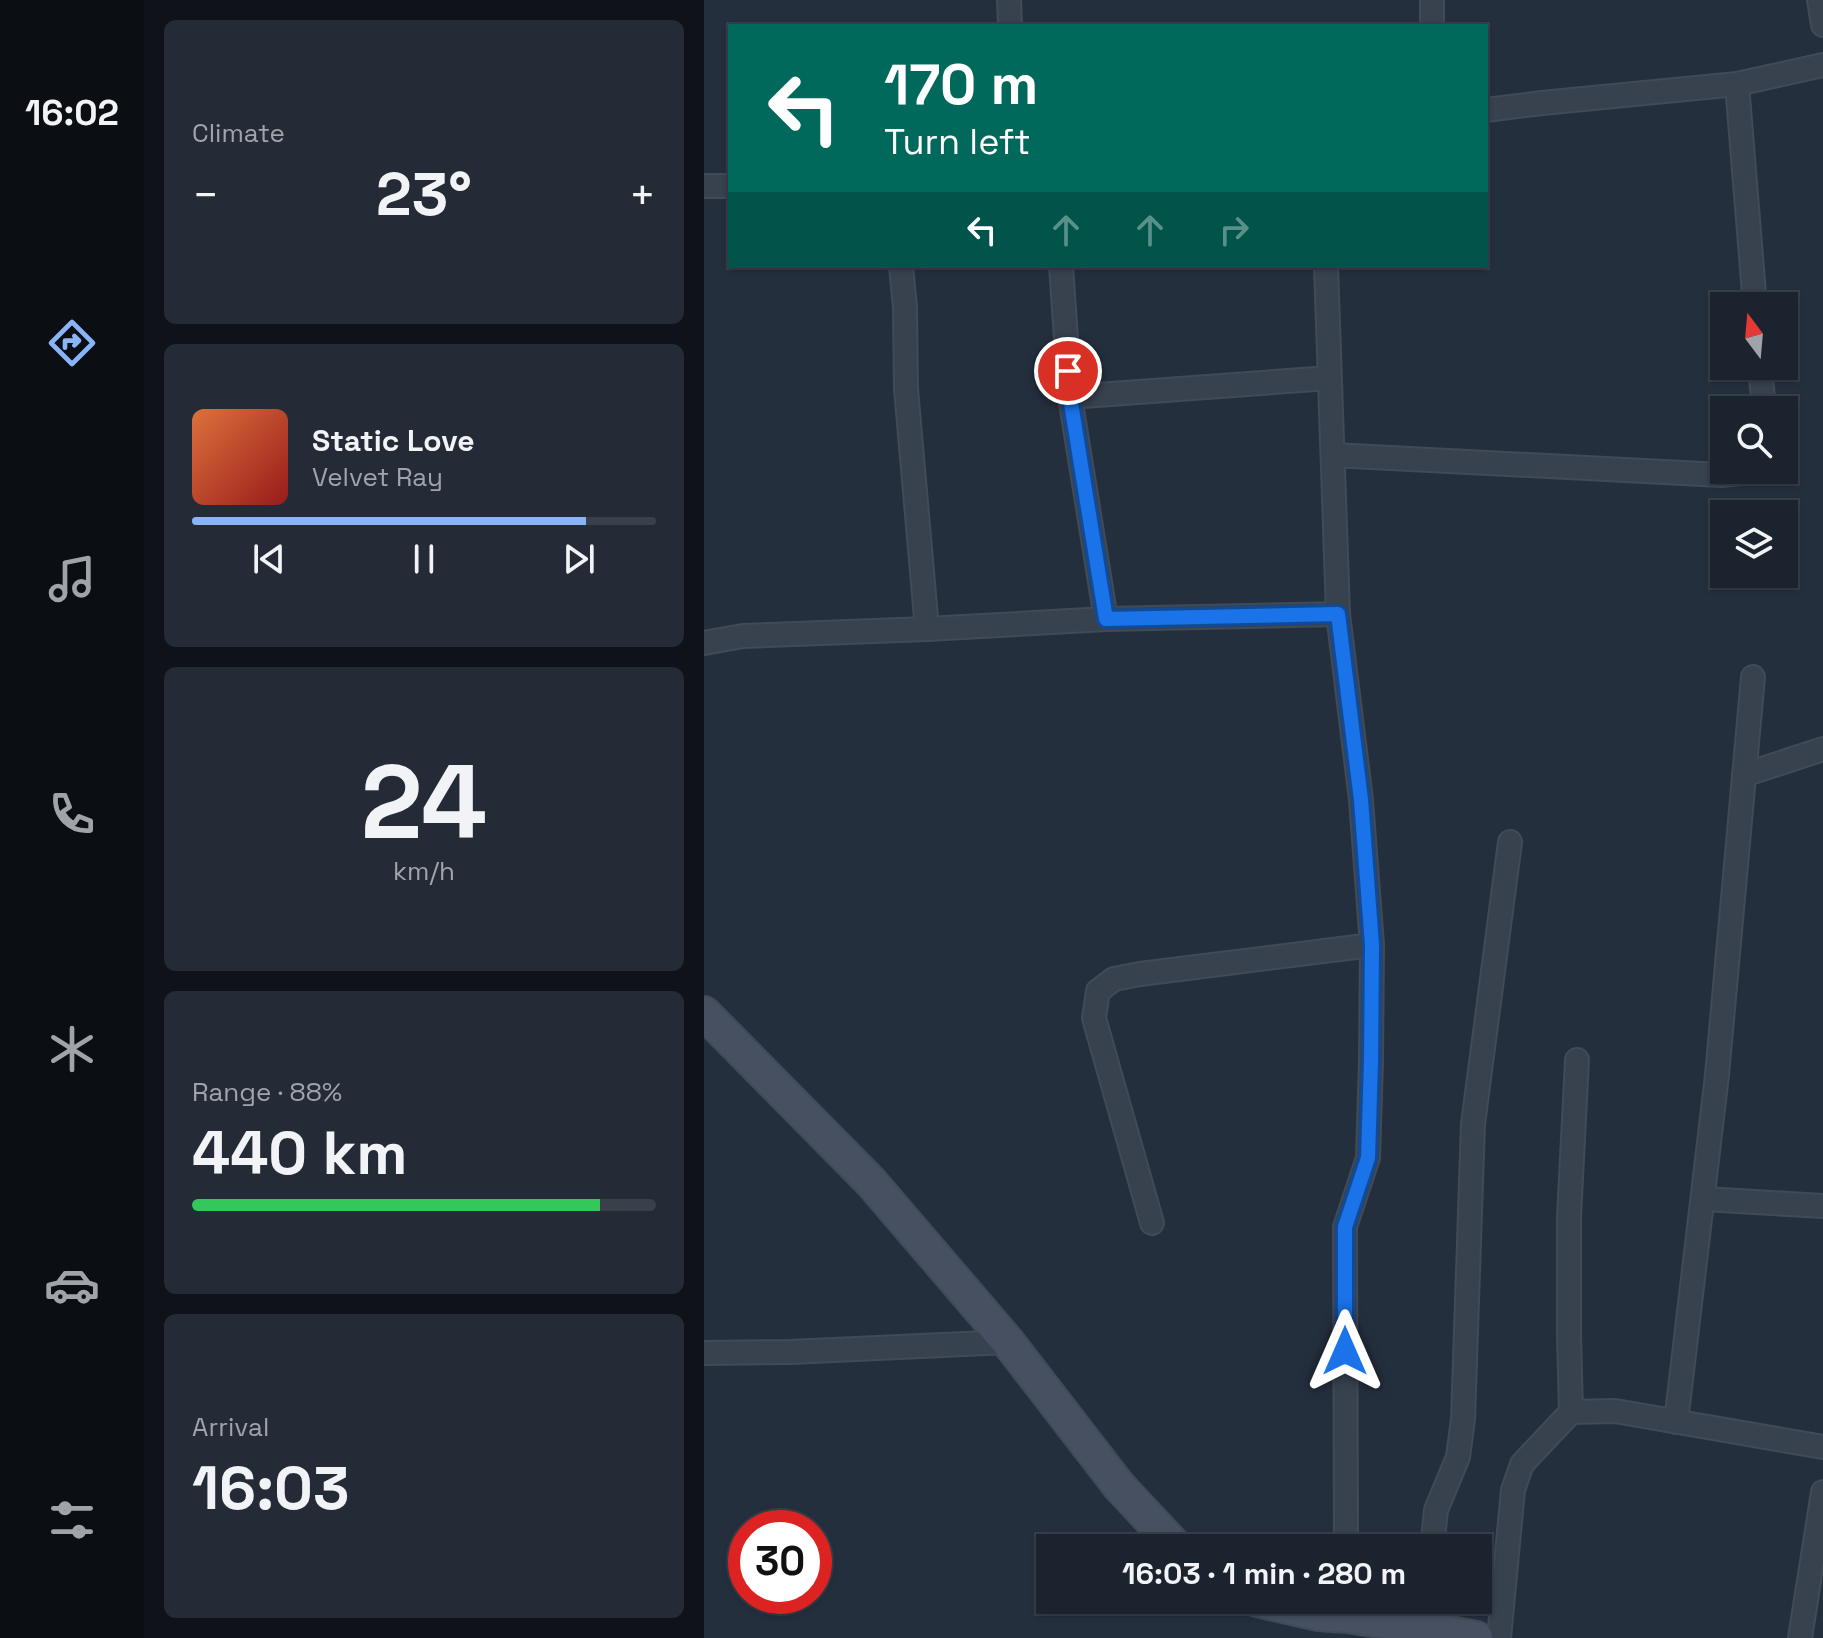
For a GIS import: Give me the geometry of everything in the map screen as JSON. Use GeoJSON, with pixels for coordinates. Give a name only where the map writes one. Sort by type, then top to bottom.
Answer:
{"type":"FeatureCollection","features":[{"type":"Feature","properties":{"kind":"street"},"geometry":{"type":"LineString","coordinates":[[1009,0],[1010,24]]}},
{"type":"Feature","properties":{"kind":"street"},"geometry":{"type":"LineString","coordinates":[[1432,0],[1432,24]]}},
{"type":"Feature","properties":{"kind":"street"},"geometry":{"type":"LineString","coordinates":[[1819,0],[1823,25]]}},
{"type":"Feature","properties":{"kind":"street"},"geometry":{"type":"LineString","coordinates":[[1488,110],[1737,84],[1823,65]]}},
{"type":"Feature","properties":{"kind":"street"},"geometry":{"type":"LineString","coordinates":[[1737,84],[1754,292]]}},
{"type":"Feature","properties":{"kind":"street"},"geometry":{"type":"LineString","coordinates":[[704,186],[728,186]]}},
{"type":"Feature","properties":{"kind":"street"},"geometry":{"type":"LineString","coordinates":[[901,268],[906,389],[927,629]]}},
{"type":"Feature","properties":{"kind":"street"},"geometry":{"type":"LineString","coordinates":[[1061,268],[1070,397],[1106,619]]}},
{"type":"Feature","properties":{"kind":"street"},"geometry":{"type":"LineString","coordinates":[[1326,268],[1338,614],[1361,800],[1372,945],[1368,1158],[1345,1227],[1346,1534]]}},
{"type":"Feature","properties":{"kind":"street"},"geometry":{"type":"LineString","coordinates":[[1070,397],[1329,378]]}},
{"type":"Feature","properties":{"kind":"street"},"geometry":{"type":"LineString","coordinates":[[1333,455],[1710,474]]}},
{"type":"Feature","properties":{"kind":"street"},"geometry":{"type":"LineString","coordinates":[[704,643],[743,636],[1106,619],[1338,614]]}},
{"type":"Feature","properties":{"kind":"street"},"geometry":{"type":"LineString","coordinates":[[1676,1422],[1717,1075],[1753,677]]}},
{"type":"Feature","properties":{"kind":"street"},"geometry":{"type":"LineString","coordinates":[[1744,775],[1823,749]]}},
{"type":"Feature","properties":{"kind":"street"},"geometry":{"type":"LineString","coordinates":[[1433,1534],[1436,1510],[1458,1457],[1463,1419],[1473,1124],[1510,842]]}},
{"type":"Feature","properties":{"kind":"street"},"geometry":{"type":"LineString","coordinates":[[1152,1223],[1094,1018],[1098,991],[1114,979],[1140,974],[1372,945]]}},
{"type":"Feature","properties":{"kind":"street"},"geometry":{"type":"LineString","coordinates":[[704,1013],[871,1182],[1008,1342],[1119,1486],[1164,1534]]}},
{"type":"Feature","properties":{"kind":"street"},"geometry":{"type":"LineString","coordinates":[[1499,1638],[1513,1490],[1522,1464],[1571,1412],[1569,1217],[1577,1060]]}},
{"type":"Feature","properties":{"kind":"street"},"geometry":{"type":"LineString","coordinates":[[1704,1199],[1823,1206]]}},
{"type":"Feature","properties":{"kind":"street"},"geometry":{"type":"LineString","coordinates":[[704,1353],[1008,1342]]}},
{"type":"Feature","properties":{"kind":"street"},"geometry":{"type":"LineString","coordinates":[[1571,1412],[1615,1411],[1823,1447]]}},
{"type":"Feature","properties":{"kind":"street"},"geometry":{"type":"LineString","coordinates":[[1800,1638],[1823,1492]]}},
{"type":"Feature","properties":{"kind":"street"},"geometry":{"type":"LineString","coordinates":[[1318,1614],[1345,1618],[1407,1614]]}},
{"type":"Feature","properties":{"kind":"street"},"geometry":{"type":"LineString","coordinates":[[1425,1614],[1476,1638]]}},
{"type":"Feature","properties":{"kind":"route"},"geometry":{"type":"LineString","coordinates":[[1068,371],[1106,619],[1338,614],[1361,800],[1372,945],[1368,1158],[1345,1227],[1345,1351]]}}]}
